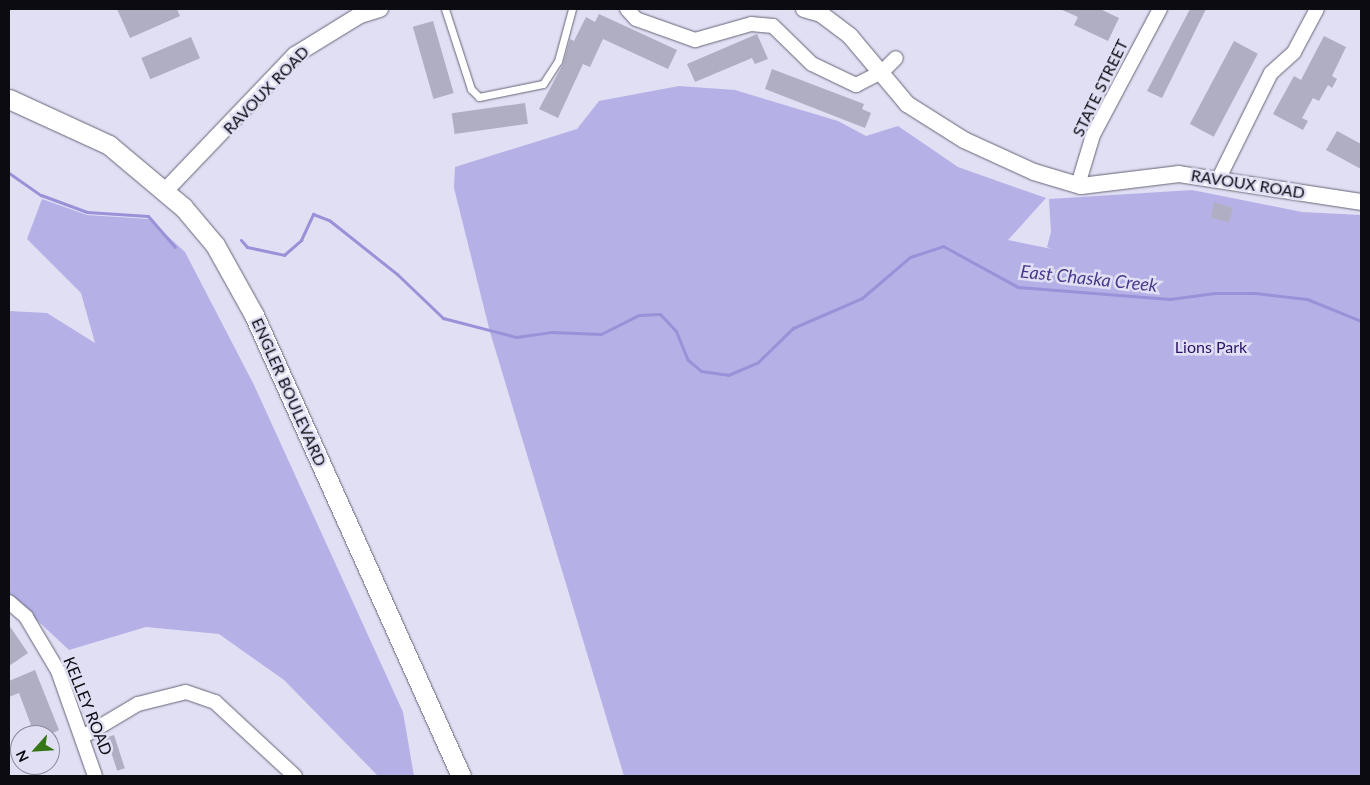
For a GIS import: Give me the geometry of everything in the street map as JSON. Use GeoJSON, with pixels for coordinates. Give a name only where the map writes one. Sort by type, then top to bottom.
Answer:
{"type":"FeatureCollection","features":[{"type":"Feature","properties":{"kind":"main road","name":"ENGLER BOULEVARD"},"geometry":{"type":"LineString","coordinates":[[9,99],[109,145],[165,191],[215,245],[254,315],[461,776]]}},
{"type":"Feature","properties":{"kind":"street","name":"RAVOUX ROAD"},"geometry":{"type":"LineString","coordinates":[[165,191],[295,55],[360,15],[380,9]]}},
{"type":"Feature","properties":{"kind":"street"},"geometry":{"type":"LineString","coordinates":[[626,9],[636,19],[695,40],[751,24],[773,26],[812,64],[856,85],[883,71],[896,58]]}},
{"type":"Feature","properties":{"kind":"street","name":"RAVOUX ROAD"},"geometry":{"type":"LineString","coordinates":[[804,9],[821,14],[883,71],[907,104],[964,140],[1034,172],[1078,185],[1179,174],[1219,178],[1361,202]]}},
{"type":"Feature","properties":{"kind":"street","name":"STATE STREET"},"geometry":{"type":"LineString","coordinates":[[1078,185],[1093,135],[1160,9]]}},
{"type":"Feature","properties":{"kind":"street"},"geometry":{"type":"LineString","coordinates":[[1219,178],[1271,74],[1294,52],[1317,9]]}},
{"type":"Feature","properties":{"kind":"street","name":"KELLEY ROAD"},"geometry":{"type":"LineString","coordinates":[[9,602],[26,617],[58,671],[84,736],[95,776]]}},
{"type":"Feature","properties":{"kind":"street"},"geometry":{"type":"LineString","coordinates":[[84,736],[138,704],[186,692],[215,702],[295,776]]}},
{"type":"Feature","properties":{"kind":"lane"},"geometry":{"type":"LineString","coordinates":[[445,9],[471,89],[479,97],[543,84],[558,61],[572,9]]}},
{"type":"Feature","properties":{"kind":"green space","name":"Lions Park"},"geometry":{"type":"Polygon","coordinates":[[[679,86],[735,90],[838,121],[866,136],[898,126],[958,167],[1046,198],[1008,240],[1052,249],[1047,247],[1051,232],[1049,199],[1192,190],[1302,212],[1361,215],[1361,776],[624,776],[490,332],[454,188],[455,167],[577,129],[599,101],[679,86]]]}},
{"type":"Feature","properties":{"kind":"green space"},"geometry":{"type":"Polygon","coordinates":[[[42,199],[87,215],[149,219],[185,252],[254,385],[403,712],[414,776],[378,776],[284,680],[219,634],[146,627],[69,650],[9,594],[9,311],[47,313],[95,343],[81,293],[27,239],[42,199]]]}},
{"type":"Feature","properties":{"kind":"building"},"geometry":{"type":"Polygon","coordinates":[[[117,9],[177,9],[180,16],[130,38],[117,9]]]}},
{"type":"Feature","properties":{"kind":"building"},"geometry":{"type":"Polygon","coordinates":[[[1060,9],[1100,9],[1119,18],[1108,41],[1074,25],[1078,17],[1060,9]]]}},
{"type":"Feature","properties":{"kind":"building"},"geometry":{"type":"Polygon","coordinates":[[[1190,9],[1206,9],[1162,98],[1147,91],[1190,9]]]}},
{"type":"Feature","properties":{"kind":"building"},"geometry":{"type":"Polygon","coordinates":[[[599,14],[677,50],[668,69],[603,39],[590,67],[583,64],[558,118],[539,109],[563,64],[570,39],[574,41],[586,17],[595,22],[599,14]]]}},
{"type":"Feature","properties":{"kind":"building"},"geometry":{"type":"Polygon","coordinates":[[[433,21],[454,93],[433,99],[413,27],[433,21]]]}},
{"type":"Feature","properties":{"kind":"building"},"geometry":{"type":"Polygon","coordinates":[[[757,34],[768,59],[755,64],[752,58],[695,82],[687,64],[757,34]]]}},
{"type":"Feature","properties":{"kind":"building"},"geometry":{"type":"Polygon","coordinates":[[[1324,36],[1346,47],[1332,76],[1337,79],[1332,88],[1328,85],[1319,101],[1313,98],[1302,118],[1308,121],[1303,130],[1273,114],[1294,76],[1301,80],[1324,36]]]}},
{"type":"Feature","properties":{"kind":"building"},"geometry":{"type":"Polygon","coordinates":[[[191,37],[200,58],[150,79],[141,58],[191,37]]]}},
{"type":"Feature","properties":{"kind":"building"},"geometry":{"type":"Polygon","coordinates":[[[1234,41],[1258,54],[1214,137],[1190,124],[1234,41]]]}},
{"type":"Feature","properties":{"kind":"building"},"geometry":{"type":"Polygon","coordinates":[[[772,69],[864,104],[862,109],[871,113],[865,128],[765,89],[772,69]]]}},
{"type":"Feature","properties":{"kind":"building"},"geometry":{"type":"Polygon","coordinates":[[[525,103],[528,124],[455,134],[452,113],[525,103]]]}},
{"type":"Feature","properties":{"kind":"building"},"geometry":{"type":"Polygon","coordinates":[[[1337,131],[1361,144],[1361,169],[1326,150],[1337,131]]]}},
{"type":"Feature","properties":{"kind":"building"},"geometry":{"type":"Polygon","coordinates":[[[1214,202],[1233,208],[1229,222],[1211,218],[1214,202]]]}},
{"type":"Feature","properties":{"kind":"building"},"geometry":{"type":"Polygon","coordinates":[[[9,625],[28,653],[9,666],[9,625]]]}},
{"type":"Feature","properties":{"kind":"building"},"geometry":{"type":"Polygon","coordinates":[[[35,670],[57,725],[31,725],[19,693],[9,697],[9,681],[35,670]]]}},
{"type":"Feature","properties":{"kind":"building"},"geometry":{"type":"Polygon","coordinates":[[[114,735],[125,768],[117,771],[106,737],[114,735]]]}},
{"type":"Feature","properties":{"kind":"waterway","name":"East Chaska Creek"},"geometry":{"type":"LineString","coordinates":[[9,173],[41,195],[87,212],[148,216],[175,247]]}},
{"type":"Feature","properties":{"kind":"waterway","name":"East Chaska Creek"},"geometry":{"type":"LineString","coordinates":[[241,240],[247,247],[284,255],[301,240],[313,214],[329,220],[397,274],[443,318],[516,337],[551,332],[601,334],[639,315],[660,314],[676,331],[688,360],[701,371],[728,375],[758,362],[793,328],[862,298],[910,257],[943,246],[1018,287],[1170,299],[1215,293],[1255,293],[1307,299],[1361,321]]}}]}
